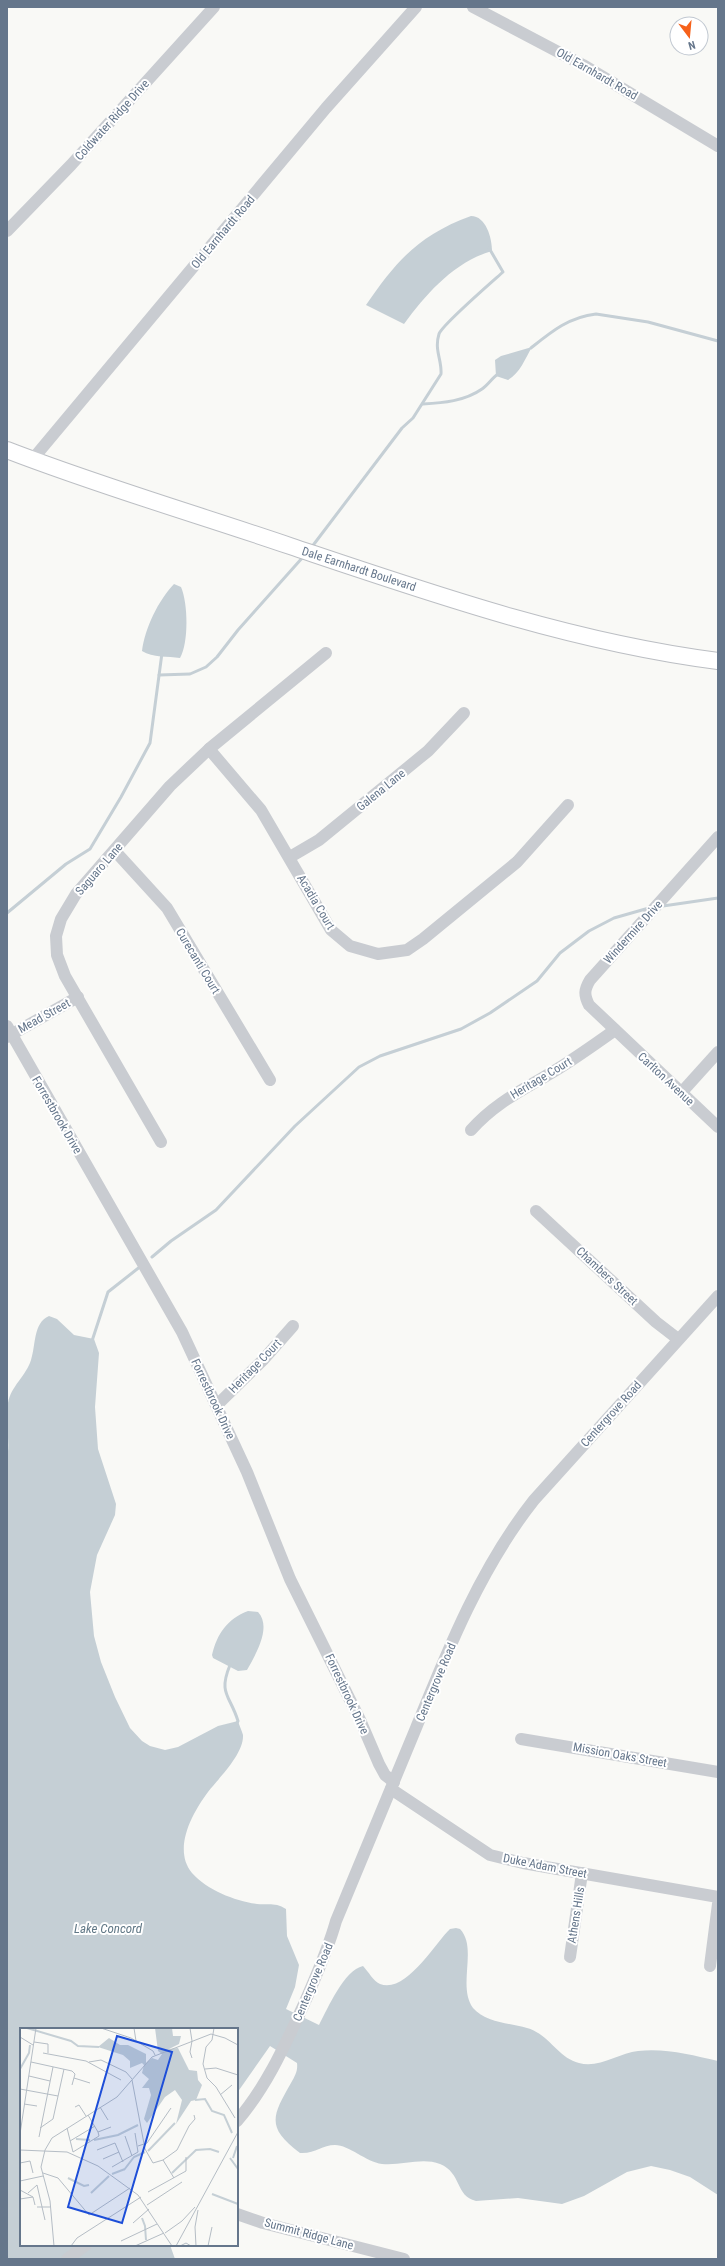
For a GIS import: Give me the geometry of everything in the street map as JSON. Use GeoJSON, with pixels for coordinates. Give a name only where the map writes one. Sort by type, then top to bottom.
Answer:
{"type":"FeatureCollection","features":[{"type":"Feature","properties":{"kind":"main road","name":"Dale Earnhardt Boulevard"},"geometry":{"type":"LineString","coordinates":[[7,450],[32,460],[504,616],[593,640],[672,655],[718,661]]}},
{"type":"Feature","properties":{"kind":"street","name":"Coldwater Ridge Drive"},"geometry":{"type":"LineString","coordinates":[[7,231],[72,165],[214,7]]}},
{"type":"Feature","properties":{"kind":"street","name":"Old Earnhardt Road"},"geometry":{"type":"LineString","coordinates":[[32,460],[326,108],[416,7]]}},
{"type":"Feature","properties":{"kind":"street","name":"Old Earnhardt Road"},"geometry":{"type":"LineString","coordinates":[[473,7],[602,76],[718,146]]}},
{"type":"Feature","properties":{"kind":"street","name":"Saguaro Lane"},"geometry":{"type":"LineString","coordinates":[[161,1142],[65,976],[57,955],[56,936],[61,919],[76,894],[170,786],[209,749],[326,653]]}},
{"type":"Feature","properties":{"kind":"street","name":"Galena Lane"},"geometry":{"type":"LineString","coordinates":[[290,857],[320,840],[428,752],[464,713]]}},
{"type":"Feature","properties":{"kind":"street","name":"Acadia Court"},"geometry":{"type":"LineString","coordinates":[[209,749],[261,810],[290,857],[331,930],[350,946],[378,954],[407,950],[423,939],[517,862],[568,805]]}},
{"type":"Feature","properties":{"kind":"street","name":"Windermire Drive"},"geometry":{"type":"LineString","coordinates":[[615,1030],[589,1005],[584,995],[586,987],[718,837]]}},
{"type":"Feature","properties":{"kind":"street","name":"Curecanti Court"},"geometry":{"type":"LineString","coordinates":[[115,851],[166,908],[270,1080]]}},
{"type":"Feature","properties":{"kind":"street","name":"Mead Street"},"geometry":{"type":"LineString","coordinates":[[8,1033],[78,997]]}},
{"type":"Feature","properties":{"kind":"street","name":"Carlton Avenue"},"geometry":{"type":"LineString","coordinates":[[615,1030],[718,1127]]}},
{"type":"Feature","properties":{"kind":"street","name":"Heritage Court"},"geometry":{"type":"LineString","coordinates":[[471,1130],[497,1105],[512,1094],[569,1062],[615,1030]]}},
{"type":"Feature","properties":{"kind":"street","name":"Forrestbrook Drive"},"geometry":{"type":"LineString","coordinates":[[8,1033],[151,1275],[182,1332],[216,1405],[290,1579],[361,1722],[378,1764],[392,1786]]}},
{"type":"Feature","properties":{"kind":"street"},"geometry":{"type":"LineString","coordinates":[[681,1093],[718,1052]]}},
{"type":"Feature","properties":{"kind":"street","name":"Chambers Street"},"geometry":{"type":"LineString","coordinates":[[536,1211],[656,1322],[678,1339]]}},
{"type":"Feature","properties":{"kind":"street","name":"Centergrove Road"},"geometry":{"type":"LineString","coordinates":[[238,2120],[270,2075],[289,2038],[328,1949],[336,1921],[434,1684],[475,1595],[512,1527],[534,1500],[718,1296]]}},
{"type":"Feature","properties":{"kind":"street","name":"Heritage Court"},"geometry":{"type":"LineString","coordinates":[[216,1405],[263,1360],[293,1326]]}},
{"type":"Feature","properties":{"kind":"street","name":"Mission Oaks Street"},"geometry":{"type":"LineString","coordinates":[[521,1739],[718,1772]]}},
{"type":"Feature","properties":{"kind":"street","name":"Duke Adam Street"},"geometry":{"type":"LineString","coordinates":[[392,1786],[490,1854],[582,1873],[718,1897]]}},
{"type":"Feature","properties":{"kind":"street","name":"Athens Hills"},"geometry":{"type":"LineString","coordinates":[[570,1958],[582,1873]]}},
{"type":"Feature","properties":{"kind":"street"},"geometry":{"type":"LineString","coordinates":[[710,1966],[718,1904]]}},
{"type":"Feature","properties":{"kind":"street","name":"Summit Ridge Lane"},"geometry":{"type":"LineString","coordinates":[[238,2214],[404,2259]]}},
{"type":"Feature","properties":{"kind":"street"},"geometry":{"type":"LineString","coordinates":[[67,2259],[85,2246]]}},
{"type":"Feature","properties":{"kind":"water"},"geometry":{"type":"Polygon","coordinates":[[[471,216],[481,220],[487,229],[491,240],[492,251],[465,263],[442,280],[422,301],[404,324],[366,305],[388,275],[411,251],[437,232],[453,223],[471,216]]]}},
{"type":"Feature","properties":{"kind":"water"},"geometry":{"type":"Polygon","coordinates":[[[532,347],[516,374],[508,380],[496,376],[495,360],[501,356],[532,347]]]}},
{"type":"Feature","properties":{"kind":"water"},"geometry":{"type":"Polygon","coordinates":[[[174,584],[181,587],[185,603],[186,633],[183,651],[180,658],[156,656],[146,653],[142,651],[149,624],[163,598],[174,584]]]}},
{"type":"Feature","properties":{"kind":"water","name":"Lake Concord"},"geometry":{"type":"Polygon","coordinates":[[[49,1316],[57,1319],[74,1335],[94,1339],[99,1353],[95,1407],[98,1449],[116,1504],[115,1515],[97,1555],[90,1592],[94,1636],[101,1662],[115,1697],[130,1728],[142,1741],[150,1746],[165,1750],[178,1747],[218,1726],[238,1721],[243,1735],[240,1750],[196,1810],[187,1831],[184,1842],[184,1853],[186,1863],[192,1873],[205,1885],[222,1894],[249,1903],[275,1905],[286,1909],[287,1936],[299,1965],[295,1987],[286,2009],[319,2025],[337,1991],[349,1975],[356,1969],[363,1966],[373,1979],[380,1984],[390,1985],[400,1982],[419,1966],[450,1929],[460,1929],[465,1937],[467,1946],[467,1989],[469,1999],[473,2008],[485,2017],[498,2022],[535,2031],[565,2056],[579,2063],[594,2064],[631,2052],[648,2050],[659,2050],[718,2061],[718,2195],[690,2177],[670,2170],[651,2166],[627,2172],[584,2196],[562,2204],[518,2198],[476,2201],[469,2198],[465,2194],[456,2178],[447,2168],[433,2162],[419,2161],[397,2164],[376,2163],[346,2148],[335,2145],[326,2146],[310,2152],[300,2153],[282,2136],[277,2129],[276,2121],[280,2104],[296,2073],[297,2063],[270,2046],[238,2092],[238,2028],[20,2028],[20,2246],[170,2246],[175,2259],[7,2259],[7,1410],[12,1391],[29,1366],[33,1354],[36,1335],[40,1324],[49,1316]]]}},
{"type":"Feature","properties":{"kind":"water"},"geometry":{"type":"Polygon","coordinates":[[[248,1611],[258,1612],[262,1618],[263,1633],[258,1649],[247,1670],[238,1671],[213,1658],[212,1655],[217,1640],[224,1628],[234,1618],[248,1611]]]}},
{"type":"Feature","properties":{"kind":"waterway"},"geometry":{"type":"LineString","coordinates":[[311,548],[402,428],[413,418],[441,374],[437,345],[439,334],[442,329],[503,272],[489,248]]}},
{"type":"Feature","properties":{"kind":"waterway"},"geometry":{"type":"LineString","coordinates":[[531,348],[561,326],[577,318],[596,314],[648,322],[718,341]]}},
{"type":"Feature","properties":{"kind":"waterway"},"geometry":{"type":"LineString","coordinates":[[423,404],[461,399],[484,387],[498,374]]}},
{"type":"Feature","properties":{"kind":"waterway"},"geometry":{"type":"LineString","coordinates":[[159,675],[190,674],[206,667],[217,657],[238,630],[303,557]]}},
{"type":"Feature","properties":{"kind":"waterway"},"geometry":{"type":"LineString","coordinates":[[7,913],[66,864],[90,849],[121,797],[150,743],[162,653]]}},
{"type":"Feature","properties":{"kind":"waterway"},"geometry":{"type":"LineString","coordinates":[[663,906],[718,898]]}},
{"type":"Feature","properties":{"kind":"waterway"},"geometry":{"type":"LineString","coordinates":[[152,1257],[171,1241],[216,1210],[295,1126],[359,1067],[380,1056],[461,1029],[490,1013],[537,981],[560,953],[589,931],[614,918],[649,908]]}},
{"type":"Feature","properties":{"kind":"waterway"},"geometry":{"type":"LineString","coordinates":[[92,1341],[108,1292],[141,1266]]}},
{"type":"Feature","properties":{"kind":"waterway"},"geometry":{"type":"LineString","coordinates":[[230,1665],[225,1682],[225,1689],[238,1721],[236,1725]]}}]}
